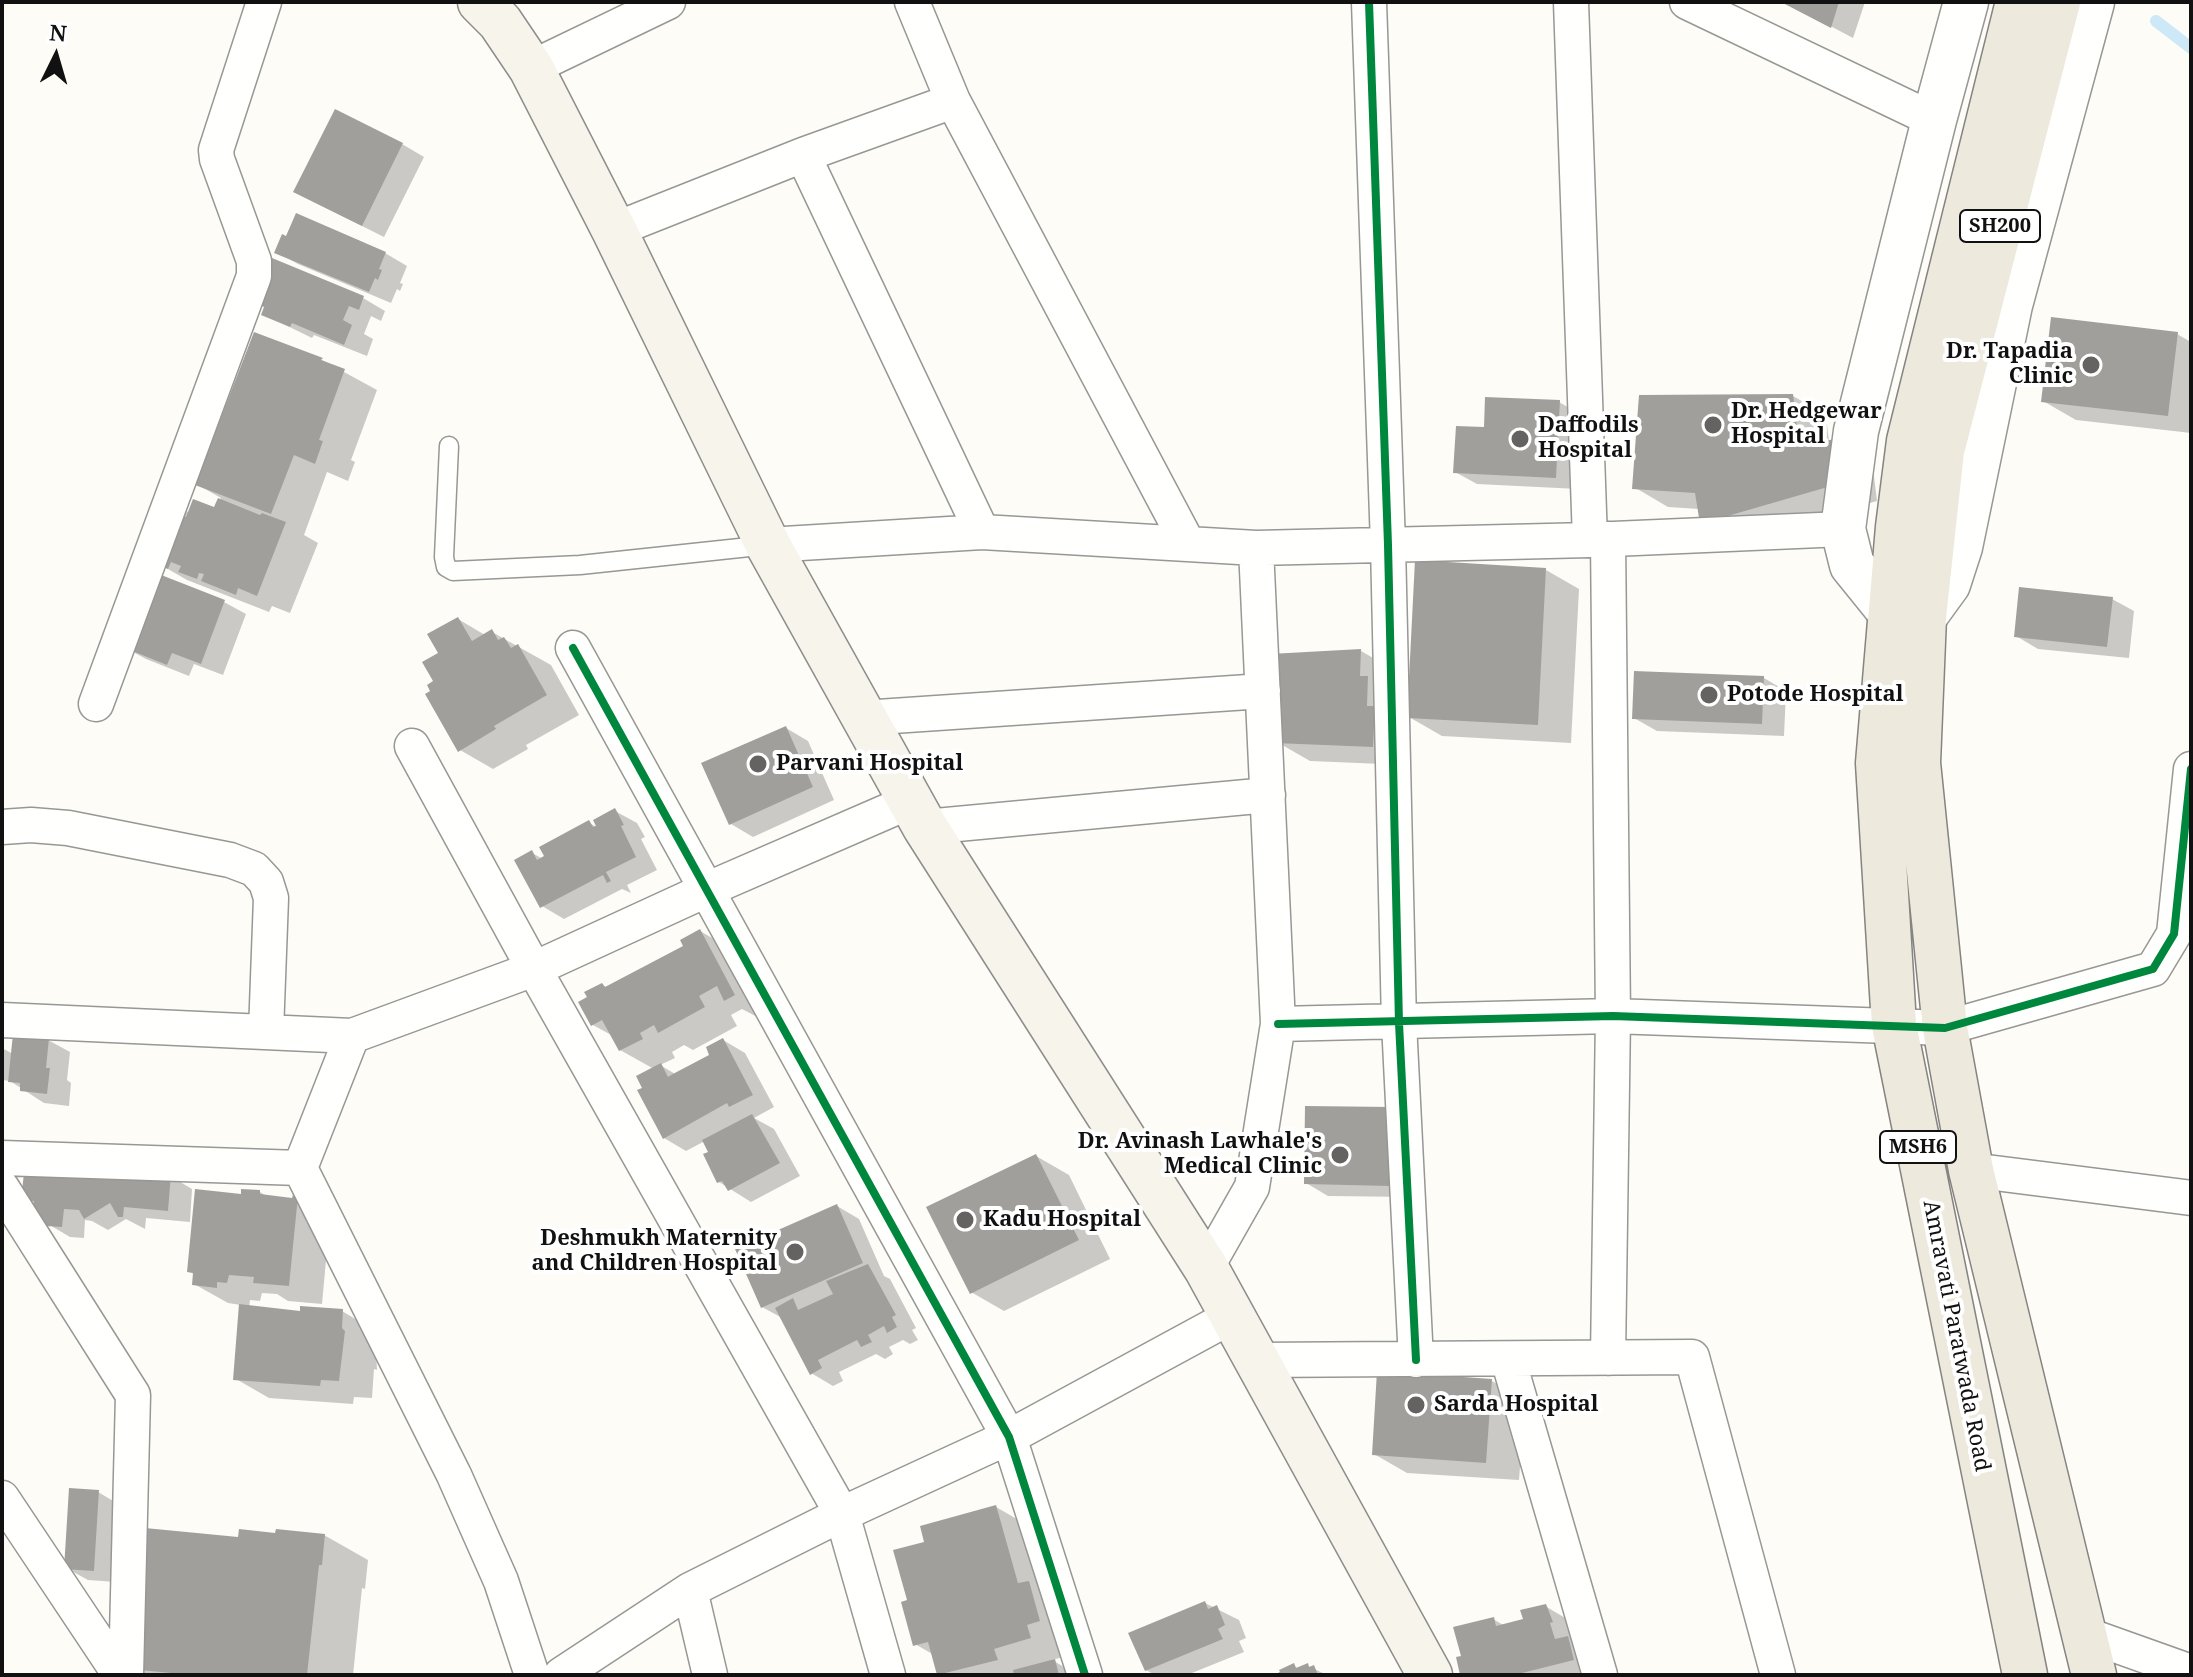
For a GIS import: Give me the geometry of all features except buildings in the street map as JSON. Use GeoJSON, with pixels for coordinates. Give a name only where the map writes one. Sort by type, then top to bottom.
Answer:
{"type":"FeatureCollection","features":[{"type":"Feature","properties":{"kind":"main road","name":"MSH6"},"geometry":{"type":"LineString","coordinates":[[2018,2],[1925,446],[1907,615],[1918,763],[1945,1028],[1971,1170],[2090,1655]]}},
{"type":"Feature","properties":{"kind":"main road","name":"SH200"},"geometry":{"type":"LineString","coordinates":[[1925,446],[2058,2]]}},
{"type":"Feature","properties":{"kind":"main road"},"geometry":{"type":"LineString","coordinates":[[496,9],[531,68],[614,230],[768,545],[863,718],[918,814],[1206,1268],[1430,1675]]}},
{"type":"Feature","properties":{"kind":"main road","name":"Amravati Paratwada Road"},"geometry":{"type":"LineString","coordinates":[[1907,615],[1878,763],[1894,1025],[2025,1675]]}},
{"type":"Feature","properties":{"kind":"street"},"geometry":{"type":"LineString","coordinates":[[96,704],[254,276],[254,261],[216,150],[264,2]]}},
{"type":"Feature","properties":{"kind":"street"},"geometry":{"type":"LineString","coordinates":[[531,68],[668,2]]}},
{"type":"Feature","properties":{"kind":"street"},"geometry":{"type":"LineString","coordinates":[[912,2],[953,101],[1188,544]]}},
{"type":"Feature","properties":{"kind":"street"},"geometry":{"type":"LineString","coordinates":[[1369,2],[1388,545],[1399,1023],[1416,1360]]}},
{"type":"Feature","properties":{"kind":"street"},"geometry":{"type":"LineString","coordinates":[[1571,2],[1599,540],[1613,1016],[1608,1358]]}},
{"type":"Feature","properties":{"kind":"street"},"geometry":{"type":"LineString","coordinates":[[1687,2],[1934,120]]}},
{"type":"Feature","properties":{"kind":"street"},"geometry":{"type":"LineString","coordinates":[[1965,4],[1856,431],[1843,529],[1852,565],[1907,615],[1948,584],[1960,547],[2010,305],[2092,2]]}},
{"type":"Feature","properties":{"kind":"street"},"geometry":{"type":"LineString","coordinates":[[614,230],[803,155],[953,101]]}},
{"type":"Feature","properties":{"kind":"street"},"geometry":{"type":"LineString","coordinates":[[803,155],[982,532]]}},
{"type":"Feature","properties":{"kind":"street"},"geometry":{"type":"LineString","coordinates":[[768,545],[982,532],[1256,548],[1599,540],[1843,529]]}},
{"type":"Feature","properties":{"kind":"street"},"geometry":{"type":"LineString","coordinates":[[1206,1268],[1252,1187],[1278,1024],[1256,548]]}},
{"type":"Feature","properties":{"kind":"street"},"geometry":{"type":"LineString","coordinates":[[573,648],[1009,1437],[1085,1675]]}},
{"type":"Feature","properties":{"kind":"street"},"geometry":{"type":"LineString","coordinates":[[863,718],[1263,691]]}},
{"type":"Feature","properties":{"kind":"street"},"geometry":{"type":"LineString","coordinates":[[412,746],[534,969],[842,1514],[888,1675]]}},
{"type":"Feature","properties":{"kind":"street"},"geometry":{"type":"LineString","coordinates":[[1278,1024],[1613,1016],[1945,1028],[2153,969],[2174,934],[2191,769]]}},
{"type":"Feature","properties":{"kind":"street"},"geometry":{"type":"LineString","coordinates":[[2,1020],[352,1036],[534,969],[706,890],[918,814],[1268,795]]}},
{"type":"Feature","properties":{"kind":"street"},"geometry":{"type":"LineString","coordinates":[[2,827],[31,825],[68,828],[230,860],[254,869],[266,882],[271,898],[266,1032]]}},
{"type":"Feature","properties":{"kind":"street"},"geometry":{"type":"LineString","coordinates":[[352,1036],[300,1168],[454,1475],[501,1581],[532,1675]]}},
{"type":"Feature","properties":{"kind":"street"},"geometry":{"type":"LineString","coordinates":[[2,1158],[300,1168]]}},
{"type":"Feature","properties":{"kind":"street"},"geometry":{"type":"LineString","coordinates":[[1971,1170],[2191,1198]]}},
{"type":"Feature","properties":{"kind":"street"},"geometry":{"type":"LineString","coordinates":[[2,1188],[133,1395],[126,1675]]}},
{"type":"Feature","properties":{"kind":"street"},"geometry":{"type":"LineString","coordinates":[[561,1675],[690,1590],[842,1514],[1009,1437],[1232,1316]]}},
{"type":"Feature","properties":{"kind":"street"},"geometry":{"type":"LineString","coordinates":[[1256,1360],[1692,1357],[1778,1675]]}},
{"type":"Feature","properties":{"kind":"street"},"geometry":{"type":"LineString","coordinates":[[1508,1359],[1600,1675]]}},
{"type":"Feature","properties":{"kind":"street"},"geometry":{"type":"LineString","coordinates":[[2,1498],[120,1675]]}},
{"type":"Feature","properties":{"kind":"street"},"geometry":{"type":"LineString","coordinates":[[690,1590],[710,1675]]}},
{"type":"Feature","properties":{"kind":"street"},"geometry":{"type":"LineString","coordinates":[[2090,1655],[2191,1672]]}},
{"type":"Feature","properties":{"kind":"lane"},"geometry":{"type":"LineString","coordinates":[[449,446],[444,557],[446,567],[453,571],[580,565],[768,545]]}},
{"type":"Feature","properties":{"kind":"waterway"},"geometry":{"type":"LineString","coordinates":[[2156,21],[2191,48]]}},
{"type":"Feature","properties":{"kind":"cycle path"},"geometry":{"type":"LineString","coordinates":[[1369,2],[1388,545],[1399,1023],[1416,1360]]}},
{"type":"Feature","properties":{"kind":"cycle path"},"geometry":{"type":"LineString","coordinates":[[573,648],[1009,1437],[1085,1675]]}},
{"type":"Feature","properties":{"kind":"cycle path"},"geometry":{"type":"LineString","coordinates":[[1278,1024],[1613,1016],[1945,1028],[2153,969],[2174,934],[2191,769]]}},
{"type":"Feature","properties":{"kind":"place","name":"Dr. Tapadia Clinic"},"geometry":{"type":"Point","coordinates":[2091,365]}},
{"type":"Feature","properties":{"kind":"place","name":"Dr. Hedgewar Hospital"},"geometry":{"type":"Point","coordinates":[1713,425]}},
{"type":"Feature","properties":{"kind":"place","name":"Daffodils Hospital"},"geometry":{"type":"Point","coordinates":[1520,439]}},
{"type":"Feature","properties":{"kind":"place","name":"Potode Hospital"},"geometry":{"type":"Point","coordinates":[1709,695]}},
{"type":"Feature","properties":{"kind":"place","name":"Parvani Hospital"},"geometry":{"type":"Point","coordinates":[758,764]}},
{"type":"Feature","properties":{"kind":"place","name":"Dr. Avinash Lawhale's Medical Clinic"},"geometry":{"type":"Point","coordinates":[1340,1155]}},
{"type":"Feature","properties":{"kind":"place","name":"Kadu Hospital"},"geometry":{"type":"Point","coordinates":[965,1220]}},
{"type":"Feature","properties":{"kind":"place","name":"Deshmukh Maternity and Children Hospital"},"geometry":{"type":"Point","coordinates":[795,1252]}},
{"type":"Feature","properties":{"kind":"place","name":"Sarda Hospital"},"geometry":{"type":"Point","coordinates":[1416,1405]}}]}
